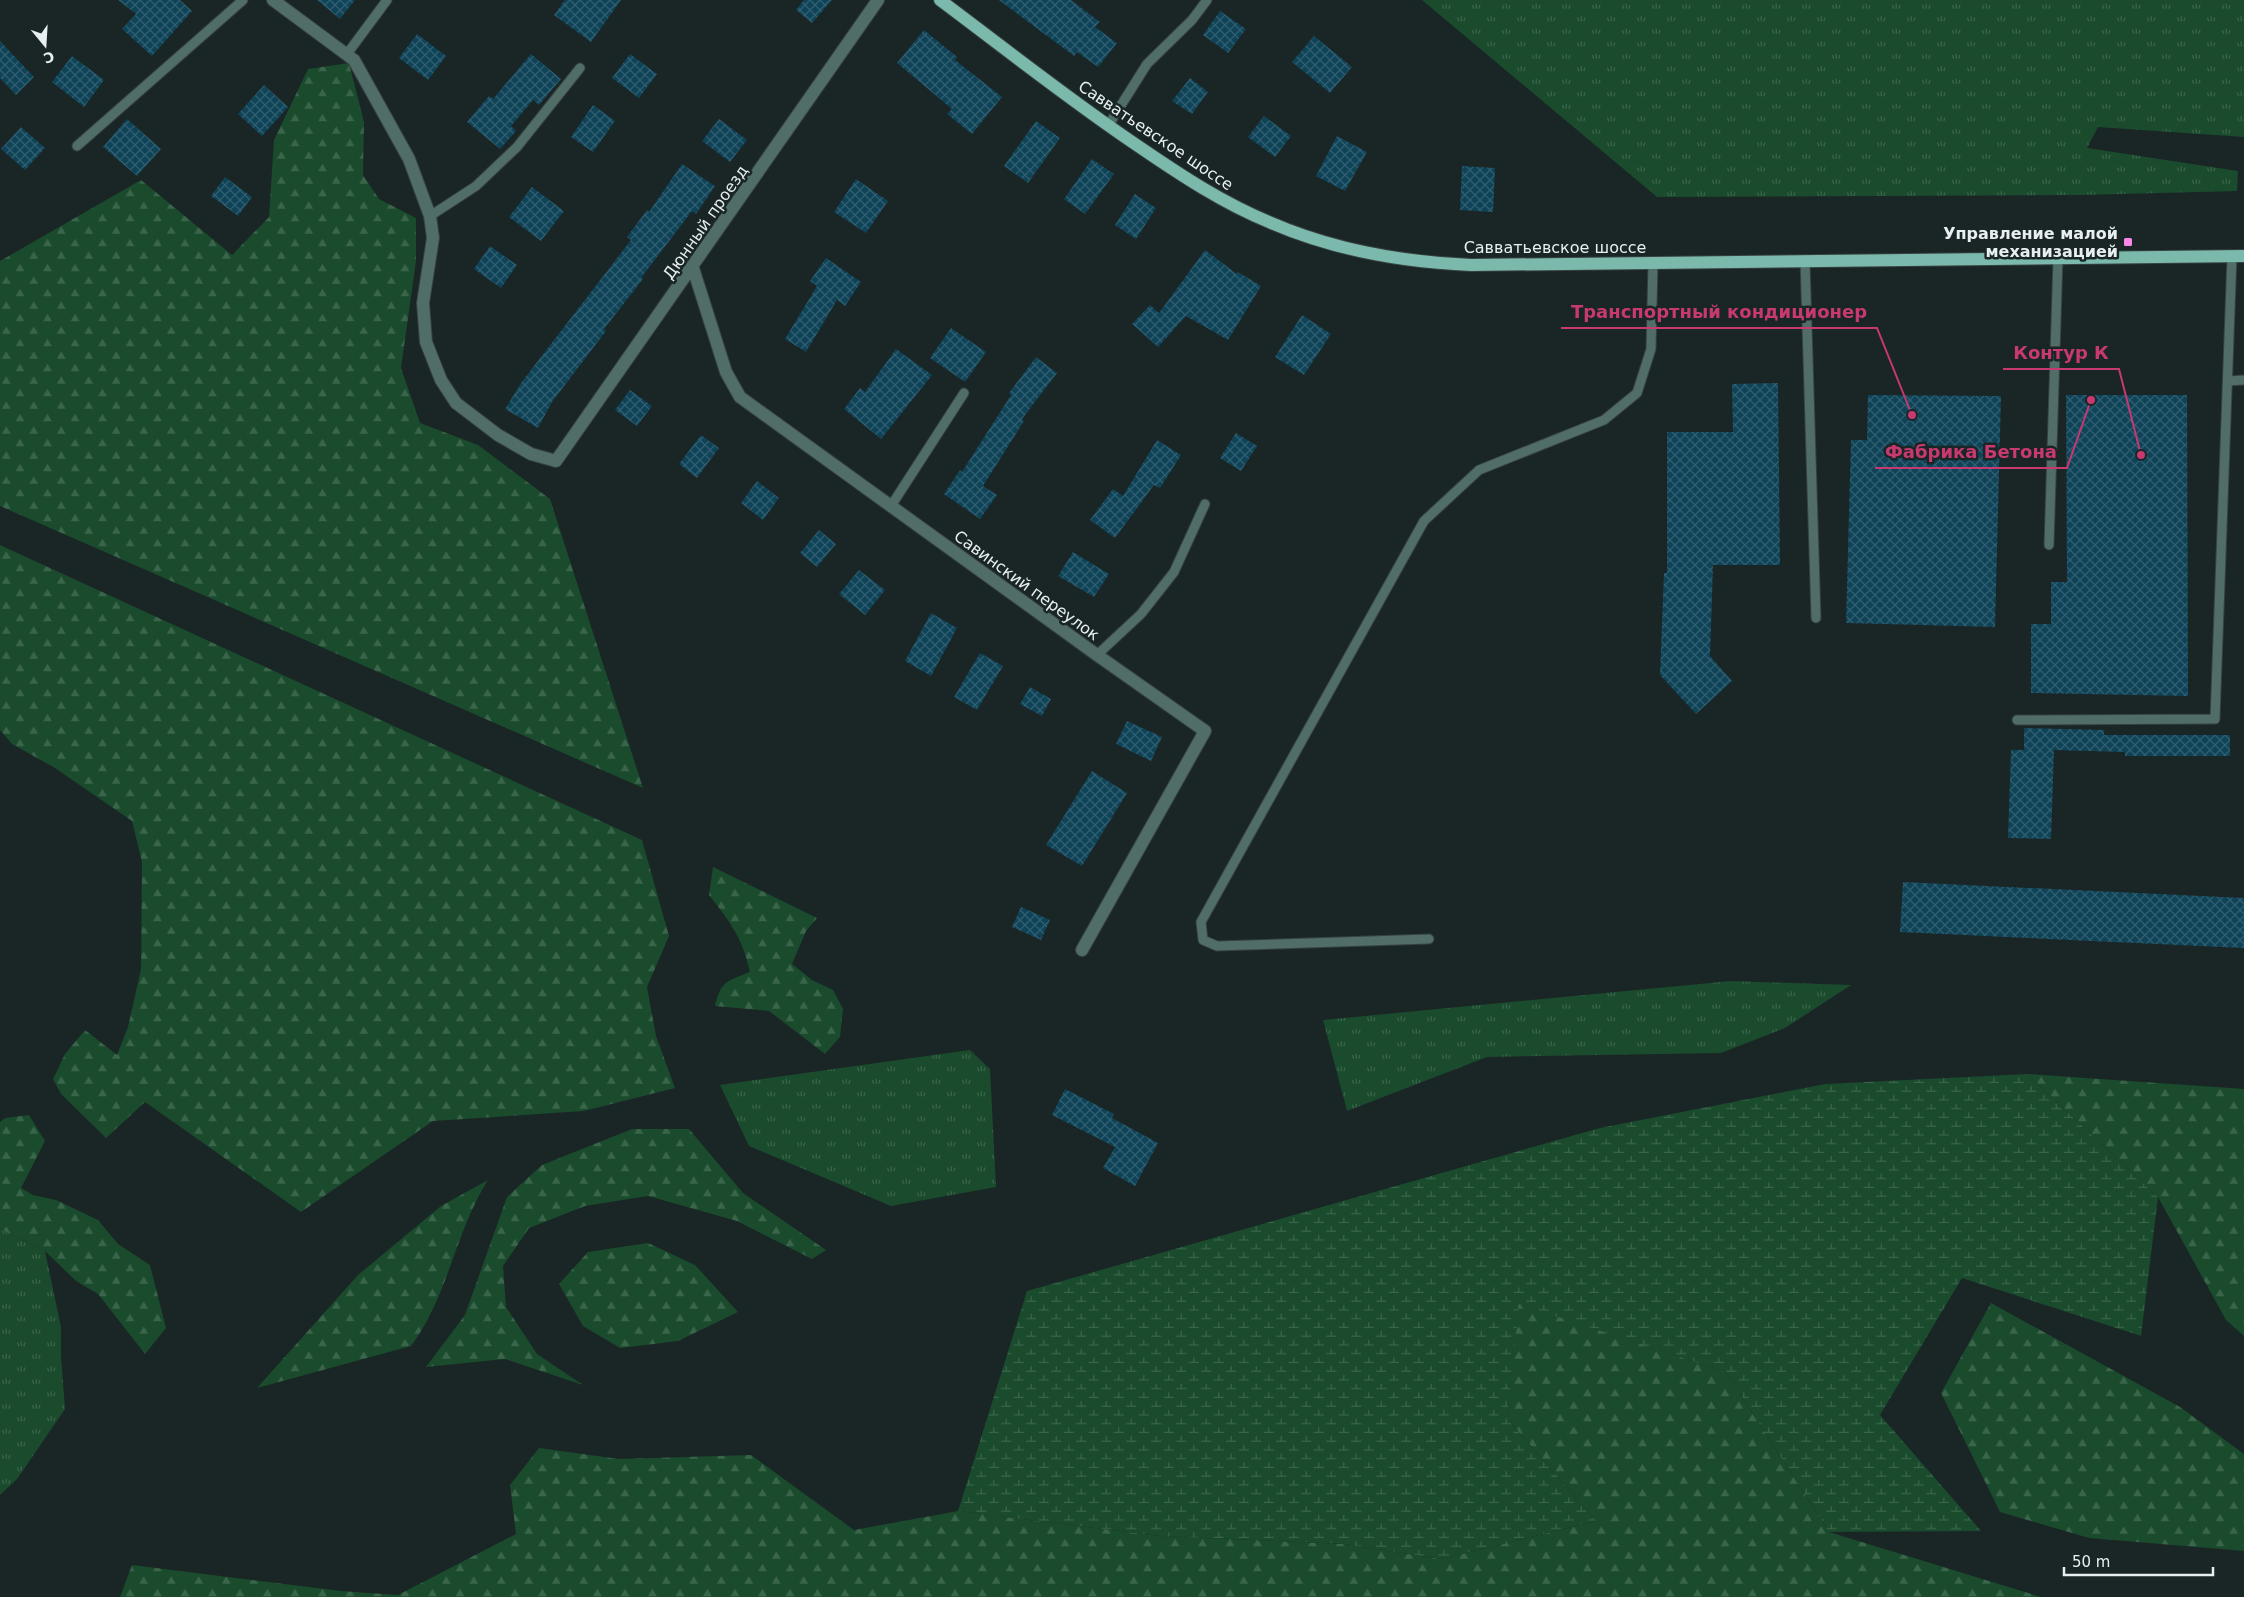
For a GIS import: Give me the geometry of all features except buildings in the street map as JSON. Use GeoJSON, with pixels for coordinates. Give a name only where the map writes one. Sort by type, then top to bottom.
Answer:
{"type":"FeatureCollection","features":[{"type":"Feature","properties":{"kind":"main road","name":"Савватьевское шоссе"},"geometry":{"type":"LineString","coordinates":[[940,0],[1108,126],[1188,180],[1228,203],[1276,226],[1334,245],[1402,259],[1448,264],[2238,256]]}},
{"type":"Feature","properties":{"kind":"street"},"geometry":{"type":"LineString","coordinates":[[273,0],[354,60],[409,159],[430,216]]}},
{"type":"Feature","properties":{"kind":"street","name":"Дюнный проезд"},"geometry":{"type":"LineString","coordinates":[[430,216],[433,238],[423,303],[426,342],[441,380],[456,403],[498,435],[531,454],[556,461],[693,268],[878,0]]}},
{"type":"Feature","properties":{"kind":"street","name":"Савинский переулок"},"geometry":{"type":"LineString","coordinates":[[693,268],[726,372],[740,397],[1097,655],[1205,730],[1082,950]]}},
{"type":"Feature","properties":{"kind":"lane"},"geometry":{"type":"LineString","coordinates":[[77,146],[243,0]]}},
{"type":"Feature","properties":{"kind":"lane"},"geometry":{"type":"LineString","coordinates":[[347,54],[386,0]]}},
{"type":"Feature","properties":{"kind":"lane"},"geometry":{"type":"LineString","coordinates":[[1108,126],[1147,64],[1192,20],[1206,0]]}},
{"type":"Feature","properties":{"kind":"lane"},"geometry":{"type":"LineString","coordinates":[[430,216],[476,186],[517,146],[580,68]]}},
{"type":"Feature","properties":{"kind":"lane"},"geometry":{"type":"LineString","coordinates":[[2017,720],[2215,719],[2228,380],[2238,256]]}},
{"type":"Feature","properties":{"kind":"lane"},"geometry":{"type":"LineString","coordinates":[[2049,545],[2058,258]]}},
{"type":"Feature","properties":{"kind":"lane"},"geometry":{"type":"LineString","coordinates":[[1806,261],[1816,618]]}},
{"type":"Feature","properties":{"kind":"lane"},"geometry":{"type":"LineString","coordinates":[[1429,939],[1217,946],[1204,940],[1201,922],[1424,521],[1479,470],[1604,420],[1637,393],[1651,349],[1653,263]]}},
{"type":"Feature","properties":{"kind":"lane"},"geometry":{"type":"LineString","coordinates":[[2228,380],[2244,380]]}},
{"type":"Feature","properties":{"kind":"lane"},"geometry":{"type":"LineString","coordinates":[[891,506],[964,393]]}},
{"type":"Feature","properties":{"kind":"lane"},"geometry":{"type":"LineString","coordinates":[[1097,655],[1141,614],[1174,572],[1205,504]]}},
{"type":"Feature","properties":{"kind":"green space"},"geometry":{"type":"Polygon","coordinates":[[[1422,0],[2244,0],[2244,137],[2098,127],[2087,148],[2238,171],[2237,191],[2081,195],[1657,197],[1422,0]]]}},
{"type":"Feature","properties":{"kind":"green space"},"geometry":{"type":"Polygon","coordinates":[[[349,63],[364,122],[363,175],[379,199],[416,218],[416,261],[401,368],[420,423],[478,445],[550,499],[643,788],[0,506],[0,261],[141,180],[232,255],[269,217],[274,140],[308,69],[349,63]]]}},
{"type":"Feature","properties":{"kind":"green space"},"geometry":{"type":"Polygon","coordinates":[[[0,545],[642,840],[669,936],[647,987],[656,1036],[675,1088],[584,1111],[433,1121],[301,1212],[145,1102],[106,1138],[61,1094],[53,1079],[65,1054],[85,1030],[117,1055],[128,1027],[141,969],[142,862],[132,821],[55,768],[12,744],[0,730],[0,545]]]}},
{"type":"Feature","properties":{"kind":"green space"},"geometry":{"type":"Polygon","coordinates":[[[713,867],[817,918],[806,931],[792,964],[812,980],[833,990],[843,1009],[840,1037],[825,1054],[769,1011],[715,1006],[717,997],[726,983],[750,972],[735,931],[709,895],[713,867]]]}},
{"type":"Feature","properties":{"kind":"green space"},"geometry":{"type":"Polygon","coordinates":[[[1731,981],[1851,985],[1785,1028],[1721,1053],[1487,1057],[1347,1111],[1323,1020],[1731,981]]]}},
{"type":"Feature","properties":{"kind":"green space"},"geometry":{"type":"Polygon","coordinates":[[[970,1050],[990,1069],[996,1187],[891,1206],[749,1146],[720,1085],[970,1050]]]}},
{"type":"Feature","properties":{"kind":"green space"},"geometry":{"type":"Polygon","coordinates":[[[2027,1074],[2244,1089],[2244,1336],[2226,1320],[2158,1197],[2027,1074]]]}},
{"type":"Feature","properties":{"kind":"green space"},"geometry":{"type":"Polygon","coordinates":[[[2027,1074],[2158,1197],[2141,1336],[1962,1278],[1880,1415],[1981,1531],[1829,1532],[1726,1372],[1519,1304],[1507,1418],[1596,1521],[1441,1559],[1344,1544],[1160,1536],[958,1511],[1027,1291],[1600,1128],[1825,1084],[2027,1074]]]}},
{"type":"Feature","properties":{"kind":"green space"},"geometry":{"type":"Polygon","coordinates":[[[29,1115],[45,1141],[21,1188],[33,1195],[56,1200],[98,1220],[118,1244],[150,1265],[166,1328],[145,1354],[98,1294],[76,1281],[45,1251],[0,1229],[0,1122],[5,1118],[29,1115]]]}},
{"type":"Feature","properties":{"kind":"green space"},"geometry":{"type":"Polygon","coordinates":[[[632,1129],[689,1129],[743,1193],[826,1250],[812,1259],[737,1221],[648,1196],[585,1206],[529,1228],[503,1266],[506,1307],[537,1354],[583,1385],[505,1359],[426,1367],[465,1315],[507,1197],[542,1165],[632,1129]]]}},
{"type":"Feature","properties":{"kind":"green space"},"geometry":{"type":"Polygon","coordinates":[[[488,1180],[467,1221],[434,1307],[424,1327],[411,1346],[257,1388],[358,1275],[441,1206],[488,1180]]]}},
{"type":"Feature","properties":{"kind":"green space"},"geometry":{"type":"Polygon","coordinates":[[[0,1229],[45,1251],[61,1327],[65,1409],[17,1479],[0,1495],[0,1229]]]}},
{"type":"Feature","properties":{"kind":"green space"},"geometry":{"type":"Polygon","coordinates":[[[648,1243],[695,1265],[738,1312],[678,1341],[620,1348],[583,1326],[559,1284],[588,1252],[648,1243]]]}},
{"type":"Feature","properties":{"kind":"green space"},"geometry":{"type":"Polygon","coordinates":[[[1518,1303],[1726,1372],[1829,1532],[2041,1597],[120,1597],[132,1565],[341,1591],[398,1595],[516,1534],[510,1485],[539,1448],[619,1459],[751,1455],[854,1530],[958,1511],[1160,1536],[1344,1544],[1441,1559],[1596,1521],[1507,1418],[1518,1303]]]}},
{"type":"Feature","properties":{"kind":"green space"},"geometry":{"type":"Polygon","coordinates":[[[1991,1303],[2180,1407],[2244,1454],[2244,1551],[2089,1538],[2000,1512],[1941,1393],[1991,1303]]]}},
{"type":"Feature","properties":{"kind":"place","name":"Управление малой механизацией"},"geometry":{"type":"Point","coordinates":[2128,242]}},
{"type":"Feature","properties":{"kind":"place","name":"Фабрика Бетона"},"geometry":{"type":"Point","coordinates":[2091,400]}},
{"type":"Feature","properties":{"kind":"place","name":"Транспортный кондиционер"},"geometry":{"type":"Point","coordinates":[1912,415]}},
{"type":"Feature","properties":{"kind":"place","name":"Контур К"},"geometry":{"type":"Point","coordinates":[2141,455]}}]}
